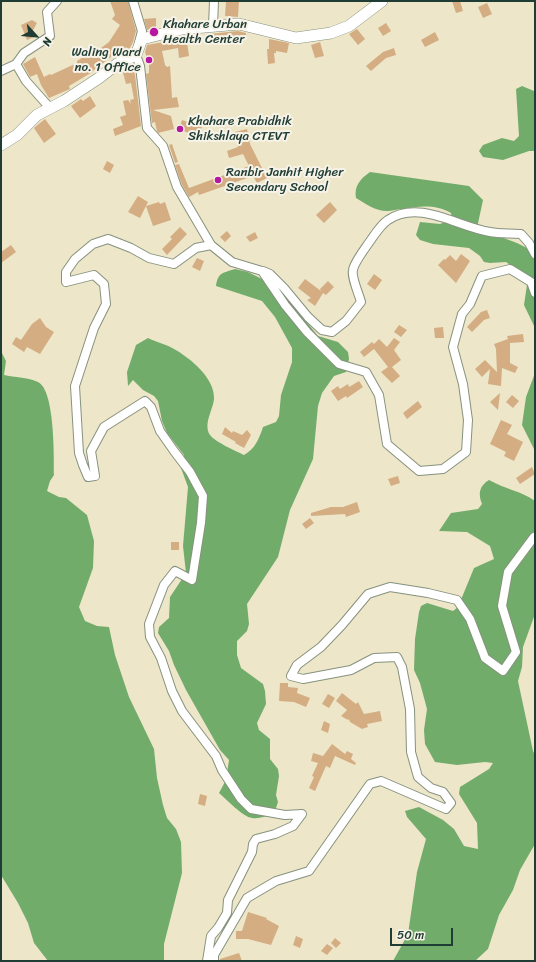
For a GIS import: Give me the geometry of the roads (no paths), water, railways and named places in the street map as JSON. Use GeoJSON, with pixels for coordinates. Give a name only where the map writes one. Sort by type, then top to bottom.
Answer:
{"type":"FeatureCollection","features":[{"type":"Feature","properties":{"kind":"street"},"geometry":{"type":"LineString","coordinates":[[1,71],[16,64],[24,53],[50,36],[46,12],[57,1]]}},
{"type":"Feature","properties":{"kind":"street"},"geometry":{"type":"LineString","coordinates":[[133,1],[142,31],[136,56],[140,66],[147,128],[163,146],[177,187],[210,245],[232,262],[270,274],[284,288],[304,313],[322,330],[332,332],[346,321],[362,302],[353,270],[363,251],[387,220],[403,213],[435,215],[489,232],[520,234],[529,243],[535,254]]}},
{"type":"Feature","properties":{"kind":"street"},"geometry":{"type":"LineString","coordinates":[[213,26],[214,1]]}},
{"type":"Feature","properties":{"kind":"street"},"geometry":{"type":"LineString","coordinates":[[1,145],[17,135],[37,115],[64,101],[117,64],[136,56],[142,39],[182,29],[239,24],[296,38],[331,33],[349,26],[382,1]]}},
{"type":"Feature","properties":{"kind":"street"},"geometry":{"type":"LineString","coordinates":[[16,64],[26,81],[50,108]]}},
{"type":"Feature","properties":{"kind":"street"},"geometry":{"type":"LineString","coordinates":[[207,961],[211,936],[227,914],[228,900],[252,852],[253,844],[256,839],[275,834],[294,826],[302,814],[285,815],[251,809],[241,799],[222,770],[216,756],[182,711],[172,691],[161,658],[150,637],[148,624],[164,584],[175,571],[192,580],[201,523],[203,496],[190,472],[160,431],[151,407],[145,400],[104,427],[91,451],[95,476],[88,477],[79,453],[75,386],[94,328],[106,304],[104,284],[94,274],[66,282],[66,272],[75,259],[93,244],[108,239],[131,248],[149,258],[174,264],[196,248],[210,245]]}},
{"type":"Feature","properties":{"kind":"street"},"geometry":{"type":"LineString","coordinates":[[262,271],[285,305],[306,332],[339,364],[366,372],[379,396],[387,444],[419,471],[443,469],[466,452],[468,420],[463,384],[453,347],[462,314],[470,304],[482,276],[510,269],[533,284],[535,293]]}},
{"type":"Feature","properties":{"kind":"street"},"geometry":{"type":"LineString","coordinates":[[214,961],[214,955],[247,898],[276,881],[309,871],[370,784],[381,780],[446,809],[451,803],[443,792],[431,788],[418,777],[411,752],[410,709],[402,667],[397,657],[374,658],[350,670],[303,679],[291,676],[297,665],[321,647],[368,594],[390,587],[428,593],[457,600],[470,619],[485,658],[503,671],[516,652],[502,606],[508,572],[534,537],[535,538]]}},
{"type":"Feature","properties":{"kind":"place","name":"Khahare Urban Health Center"},"geometry":{"type":"Point","coordinates":[154,32]}},
{"type":"Feature","properties":{"kind":"place","name":"Waling Ward no. 1 Office"},"geometry":{"type":"Point","coordinates":[149,60]}},
{"type":"Feature","properties":{"kind":"place","name":"Khahare Prabidhik Shikshlaya CTEVT"},"geometry":{"type":"Point","coordinates":[180,129]}},
{"type":"Feature","properties":{"kind":"place","name":"Ranbir Janhit Higher Secondary School"},"geometry":{"type":"Point","coordinates":[218,180]}}]}
